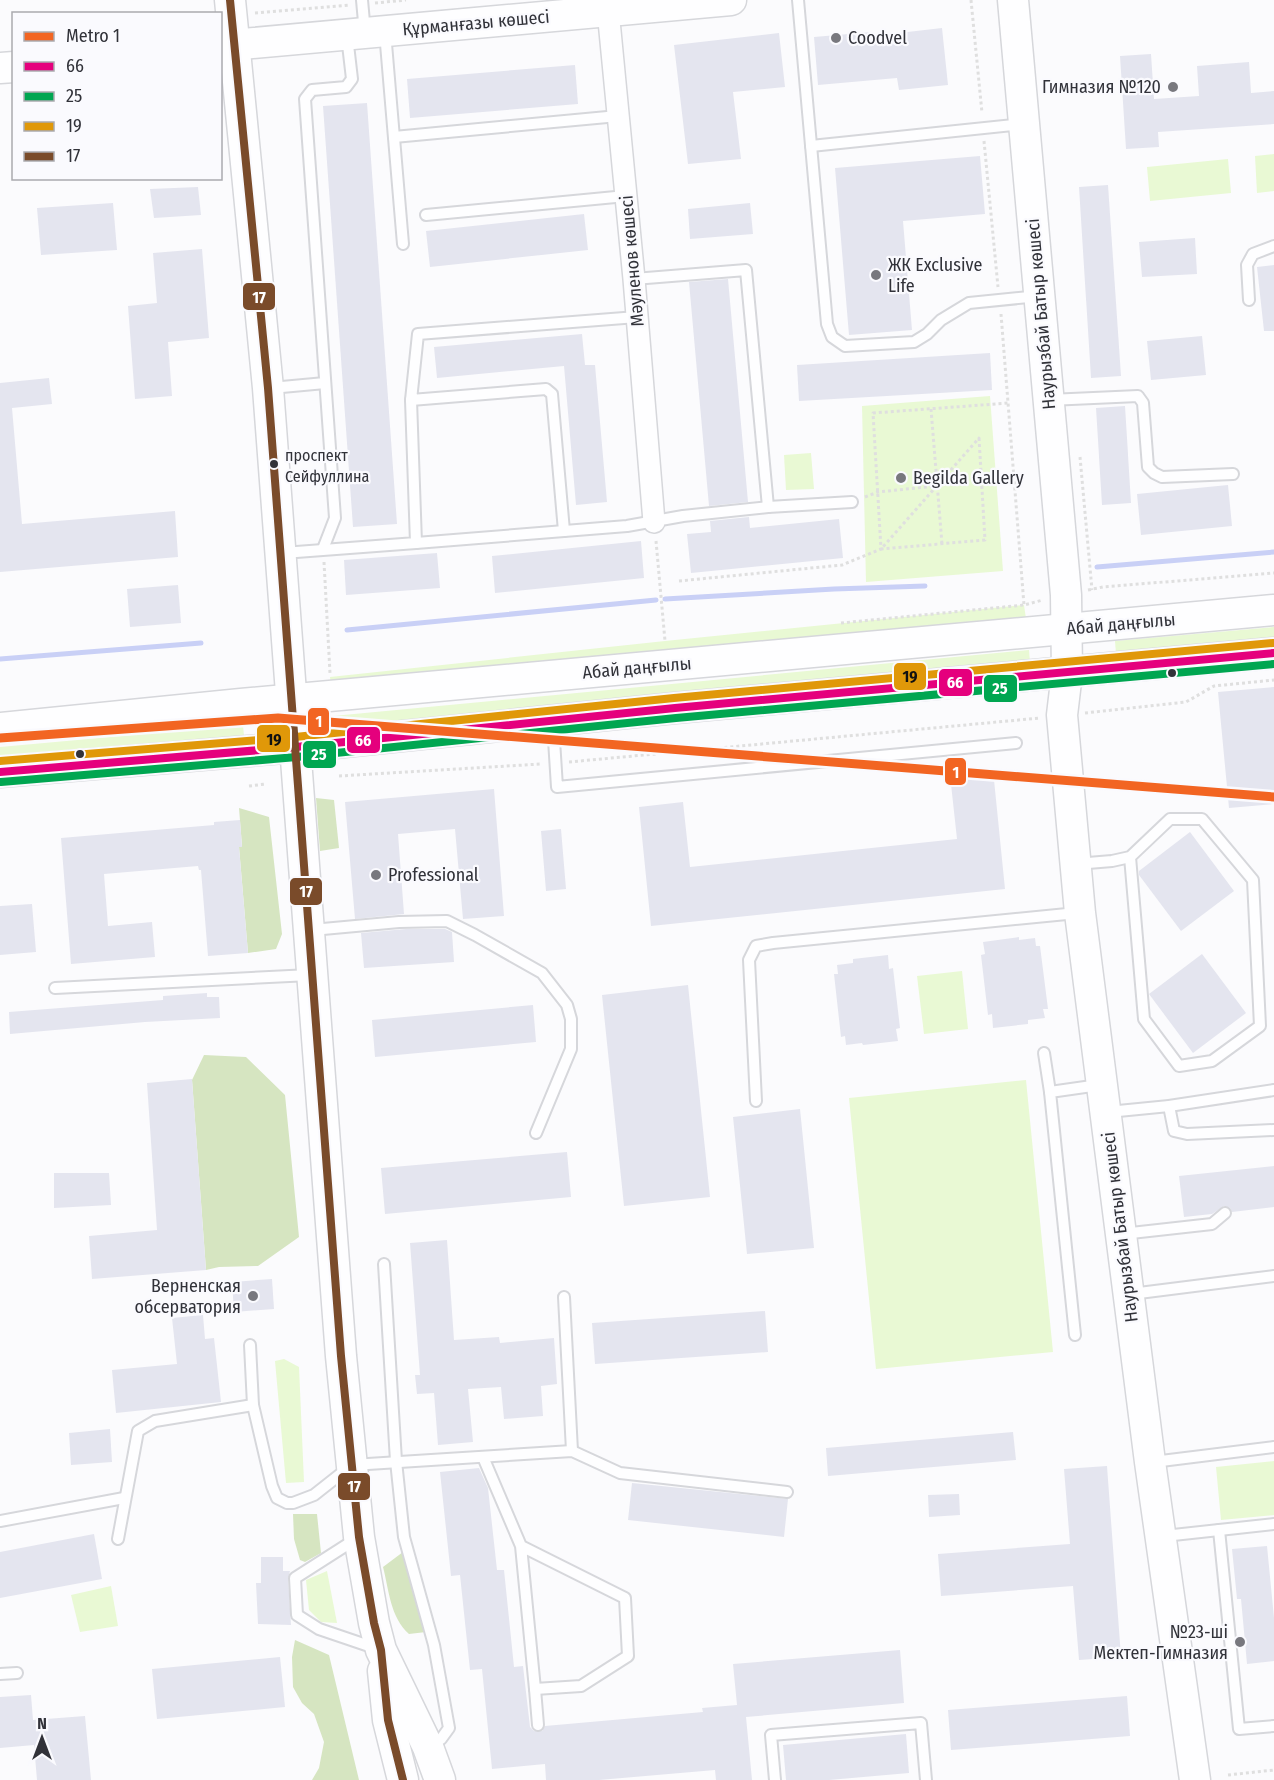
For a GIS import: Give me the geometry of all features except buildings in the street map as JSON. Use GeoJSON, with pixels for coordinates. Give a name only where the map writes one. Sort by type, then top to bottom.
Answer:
{"type":"FeatureCollection","features":[{"type":"Feature","properties":{"kind":"main road","name":"Құрманғазы көшесі"},"geometry":{"type":"LineString","coordinates":[[227,45],[366,33],[608,6],[731,0]]}},
{"type":"Feature","properties":{"kind":"main road","name":"Наурызбай Батыр көшесі"},"geometry":{"type":"LineString","coordinates":[[1013,0],[1066,595],[1066,628]]}},
{"type":"Feature","properties":{"kind":"main road"},"geometry":{"type":"LineString","coordinates":[[240,7],[227,45],[268,388],[341,1356],[359,1537],[381,1650],[388,1720],[403,1780]]}},
{"type":"Feature","properties":{"kind":"main road","name":"Абай даңғылы"},"geometry":{"type":"LineString","coordinates":[[0,728],[1274,610]]}},
{"type":"Feature","properties":{"kind":"main road"},"geometry":{"type":"LineString","coordinates":[[1066,628],[1067,673]]}},
{"type":"Feature","properties":{"kind":"main road"},"geometry":{"type":"LineString","coordinates":[[0,772],[296,747],[553,720],[1274,653]]}},
{"type":"Feature","properties":{"kind":"main road","name":"Наурызбай Батыр көшесі"},"geometry":{"type":"LineString","coordinates":[[1067,673],[1062,715],[1080,913],[1150,1462],[1195,1780]]}},
{"type":"Feature","properties":{"kind":"main road"},"geometry":{"type":"LineString","coordinates":[[381,1650],[428,1747],[440,1780]]}},
{"type":"Feature","properties":{"kind":"street","name":"Мәуленов көшесі"},"geometry":{"type":"LineString","coordinates":[[608,6],[654,522]]}},
{"type":"Feature","properties":{"kind":"lane"},"geometry":{"type":"LineString","coordinates":[[798,0],[827,324],[832,336],[845,346],[914,342],[927,334],[941,320],[969,303],[1039,296]]}},
{"type":"Feature","properties":{"kind":"lane"},"geometry":{"type":"LineString","coordinates":[[363,2],[366,33],[394,136],[403,244]]}},
{"type":"Feature","properties":{"kind":"lane"},"geometry":{"type":"LineString","coordinates":[[323,549],[335,518],[305,99],[312,90],[346,87],[352,79],[366,33]]}},
{"type":"Feature","properties":{"kind":"lane"},"geometry":{"type":"LineString","coordinates":[[394,136],[618,116]]}},
{"type":"Feature","properties":{"kind":"lane"},"geometry":{"type":"LineString","coordinates":[[811,146],[1024,124]]}},
{"type":"Feature","properties":{"kind":"lane"},"geometry":{"type":"LineString","coordinates":[[426,215],[626,196]]}},
{"type":"Feature","properties":{"kind":"lane"},"geometry":{"type":"LineString","coordinates":[[1250,300],[1248,265],[1253,254],[1274,246]]}},
{"type":"Feature","properties":{"kind":"lane"},"geometry":{"type":"LineString","coordinates":[[634,279],[746,270],[768,507]]}},
{"type":"Feature","properties":{"kind":"lane"},"geometry":{"type":"LineString","coordinates":[[416,543],[411,400],[418,334],[637,317]]}},
{"type":"Feature","properties":{"kind":"lane"},"geometry":{"type":"LineString","coordinates":[[268,388],[325,383]]}},
{"type":"Feature","properties":{"kind":"lane"},"geometry":{"type":"LineString","coordinates":[[411,400],[546,389],[552,394],[564,531]]}},
{"type":"Feature","properties":{"kind":"lane"},"geometry":{"type":"LineString","coordinates":[[1049,400],[1138,396],[1143,404],[1148,467],[1154,473],[1162,477],[1233,474]]}},
{"type":"Feature","properties":{"kind":"lane"},"geometry":{"type":"LineString","coordinates":[[281,553],[564,531],[768,507],[852,502]]}},
{"type":"Feature","properties":{"kind":"lane"},"geometry":{"type":"LineString","coordinates":[[553,720],[557,787],[1016,743]]}},
{"type":"Feature","properties":{"kind":"lane"},"geometry":{"type":"LineString","coordinates":[[1076,864],[1112,861],[1130,856],[1170,819],[1202,819],[1253,880],[1260,1026],[1212,1061],[1179,1066],[1144,1019],[1130,856]]}},
{"type":"Feature","properties":{"kind":"lane"},"geometry":{"type":"LineString","coordinates":[[756,1101],[749,960],[756,946],[1080,913]]}},
{"type":"Feature","properties":{"kind":"lane"},"geometry":{"type":"LineString","coordinates":[[309,930],[399,922],[447,921],[542,973],[567,1005],[571,1019],[571,1049],[536,1133]]}},
{"type":"Feature","properties":{"kind":"lane"},"geometry":{"type":"LineString","coordinates":[[56,988],[312,975]]}},
{"type":"Feature","properties":{"kind":"lane"},"geometry":{"type":"LineString","coordinates":[[1044,1053],[1075,1335]]}},
{"type":"Feature","properties":{"kind":"lane"},"geometry":{"type":"LineString","coordinates":[[1050,1092],[1074,1087],[1104,1098],[1168,1106],[1274,1090]]}},
{"type":"Feature","properties":{"kind":"lane"},"geometry":{"type":"LineString","coordinates":[[1168,1106],[1174,1131],[1187,1134],[1274,1130]]}},
{"type":"Feature","properties":{"kind":"lane"},"geometry":{"type":"LineString","coordinates":[[1121,1234],[1212,1224],[1225,1212]]}},
{"type":"Feature","properties":{"kind":"lane"},"geometry":{"type":"LineString","coordinates":[[384,1264],[396,1461],[404,1537],[434,1645],[449,1728],[441,1739],[428,1747]]}},
{"type":"Feature","properties":{"kind":"lane"},"geometry":{"type":"LineString","coordinates":[[1128,1294],[1274,1276]]}},
{"type":"Feature","properties":{"kind":"lane"},"geometry":{"type":"LineString","coordinates":[[564,1297],[572,1451]]}},
{"type":"Feature","properties":{"kind":"lane"},"geometry":{"type":"LineString","coordinates":[[250,1345],[253,1405],[277,1498],[287,1503],[314,1496],[352,1465],[572,1451],[620,1473],[787,1492]]}},
{"type":"Feature","properties":{"kind":"lane"},"geometry":{"type":"LineString","coordinates":[[118,1539],[138,1431],[154,1421],[253,1405]]}},
{"type":"Feature","properties":{"kind":"lane"},"geometry":{"type":"LineString","coordinates":[[1150,1462],[1274,1447]]}},
{"type":"Feature","properties":{"kind":"lane"},"geometry":{"type":"LineString","coordinates":[[483,1457],[522,1546],[538,1725]]}},
{"type":"Feature","properties":{"kind":"lane"},"geometry":{"type":"LineString","coordinates":[[0,1521],[124,1498]]}},
{"type":"Feature","properties":{"kind":"lane"},"geometry":{"type":"LineString","coordinates":[[1160,1536],[1274,1524]]}},
{"type":"Feature","properties":{"kind":"lane"},"geometry":{"type":"LineString","coordinates":[[1219,1530],[1239,1729],[1274,1726]]}},
{"type":"Feature","properties":{"kind":"lane"},"geometry":{"type":"LineString","coordinates":[[359,1537],[296,1578],[297,1615],[319,1629],[381,1650]]}},
{"type":"Feature","properties":{"kind":"lane"},"geometry":{"type":"LineString","coordinates":[[522,1546],[625,1598],[628,1656],[581,1686],[535,1689]]}},
{"type":"Feature","properties":{"kind":"lane"},"geometry":{"type":"LineString","coordinates":[[0,1674],[17,1673]]}},
{"type":"Feature","properties":{"kind":"lane"},"geometry":{"type":"LineString","coordinates":[[775,1780],[771,1735],[921,1723],[926,1780]]}},
{"type":"Feature","properties":{"kind":"path"},"geometry":{"type":"LineString","coordinates":[[240,7],[406,0]]}},
{"type":"Feature","properties":{"kind":"path"},"geometry":{"type":"LineString","coordinates":[[881,549],[873,413],[1009,403]]}},
{"type":"Feature","properties":{"kind":"path"},"geometry":{"type":"LineString","coordinates":[[932,409],[942,544]]}},
{"type":"Feature","properties":{"kind":"path"},"geometry":{"type":"LineString","coordinates":[[679,581],[842,565],[881,549],[986,540],[979,438],[881,549]]}},
{"type":"Feature","properties":{"kind":"path"},"geometry":{"type":"LineString","coordinates":[[878,492],[937,486]]}},
{"type":"Feature","properties":{"kind":"path"},"geometry":{"type":"LineString","coordinates":[[654,522],[666,641]]}},
{"type":"Feature","properties":{"kind":"path"},"geometry":{"type":"LineString","coordinates":[[323,549],[330,677]]}},
{"type":"Feature","properties":{"kind":"path"},"geometry":{"type":"LineString","coordinates":[[1092,590],[1274,573]]}},
{"type":"Feature","properties":{"kind":"path"},"geometry":{"type":"LineString","coordinates":[[339,776],[556,763],[1062,715],[1186,702],[1214,686],[1274,680]]}},
{"type":"Feature","properties":{"kind":"path"},"geometry":{"type":"LineString","coordinates":[[249,786],[266,784]]}},
{"type":"Feature","properties":{"kind":"path"},"geometry":{"type":"LineString","coordinates":[[1228,1775],[1274,1770]]}},
{"type":"Feature","properties":{"kind":"green space"},"geometry":{"type":"Polygon","coordinates":[[[1274,154],[1274,191],[1257,193],[1255,156],[1274,154]]]}},
{"type":"Feature","properties":{"kind":"green space"},"geometry":{"type":"Polygon","coordinates":[[[1228,159],[1231,193],[1150,201],[1147,167],[1228,159]]]}},
{"type":"Feature","properties":{"kind":"green space"},"geometry":{"type":"Polygon","coordinates":[[[990,396],[1003,571],[866,582],[862,406],[990,396]]]}},
{"type":"Feature","properties":{"kind":"green space"},"geometry":{"type":"Polygon","coordinates":[[[811,453],[814,489],[786,490],[784,455],[811,453]]]}},
{"type":"Feature","properties":{"kind":"green space"},"geometry":{"type":"Polygon","coordinates":[[[1024,605],[1028,632],[332,696],[330,677],[1024,605]]]}},
{"type":"Feature","properties":{"kind":"green space"},"geometry":{"type":"Polygon","coordinates":[[[1274,627],[1274,639],[1116,654],[1115,641],[1274,627]]]}},
{"type":"Feature","properties":{"kind":"green space"},"geometry":{"type":"Polygon","coordinates":[[[1029,650],[1030,663],[335,729],[333,716],[1029,650]]]}},
{"type":"Feature","properties":{"kind":"green space"},"geometry":{"type":"Polygon","coordinates":[[[243,725],[244,736],[0,759],[0,747],[243,725]]]}},
{"type":"Feature","properties":{"kind":"green space"},"geometry":{"type":"Polygon","coordinates":[[[316,798],[334,800],[339,848],[320,851],[316,798]]]}},
{"type":"Feature","properties":{"kind":"green space"},"geometry":{"type":"Polygon","coordinates":[[[239,808],[269,817],[282,934],[276,949],[248,953],[239,847],[242,846],[239,808]]]}},
{"type":"Feature","properties":{"kind":"green space"},"geometry":{"type":"Polygon","coordinates":[[[962,971],[968,1029],[924,1034],[917,976],[962,971]]]}},
{"type":"Feature","properties":{"kind":"green space"},"geometry":{"type":"Polygon","coordinates":[[[204,1055],[246,1057],[285,1095],[299,1237],[258,1266],[219,1267],[206,1270],[192,1080],[204,1055]]]}},
{"type":"Feature","properties":{"kind":"green space"},"geometry":{"type":"Polygon","coordinates":[[[1026,1080],[1053,1352],[876,1369],[849,1098],[1026,1080]]]}},
{"type":"Feature","properties":{"kind":"green space"},"geometry":{"type":"Polygon","coordinates":[[[284,1359],[299,1367],[304,1482],[286,1483],[275,1361],[284,1359]]]}},
{"type":"Feature","properties":{"kind":"green space"},"geometry":{"type":"Polygon","coordinates":[[[1274,1461],[1274,1515],[1221,1520],[1216,1467],[1274,1461]]]}},
{"type":"Feature","properties":{"kind":"green space"},"geometry":{"type":"Polygon","coordinates":[[[293,1514],[317,1514],[321,1553],[305,1562],[300,1560],[294,1539],[293,1514]]]}},
{"type":"Feature","properties":{"kind":"green space"},"geometry":{"type":"Polygon","coordinates":[[[403,1552],[426,1632],[409,1634],[398,1620],[391,1603],[383,1567],[403,1552]]]}},
{"type":"Feature","properties":{"kind":"green space"},"geometry":{"type":"Polygon","coordinates":[[[327,1571],[337,1623],[321,1622],[309,1610],[306,1580],[327,1571]]]}},
{"type":"Feature","properties":{"kind":"green space"},"geometry":{"type":"Polygon","coordinates":[[[111,1586],[118,1626],[80,1632],[71,1595],[111,1586]]]}},
{"type":"Feature","properties":{"kind":"green space"},"geometry":{"type":"Polygon","coordinates":[[[295,1640],[329,1655],[359,1780],[312,1780],[319,1768],[324,1742],[314,1714],[302,1703],[293,1687],[292,1657],[295,1640]]]}},
{"type":"Feature","properties":{"kind":"waterway"},"geometry":{"type":"LineString","coordinates":[[1097,567],[1274,552]]}},
{"type":"Feature","properties":{"kind":"waterway"},"geometry":{"type":"LineString","coordinates":[[665,599],[925,586]]}},
{"type":"Feature","properties":{"kind":"waterway"},"geometry":{"type":"LineString","coordinates":[[347,630],[656,600]]}},
{"type":"Feature","properties":{"kind":"waterway"},"geometry":{"type":"LineString","coordinates":[[0,659],[201,643]]}},
{"type":"Feature","properties":{"kind":"metro line","name":"1"},"geometry":{"type":"LineString","coordinates":[[0,738],[278,718],[1274,797]]}},
{"type":"Feature","properties":{"kind":"transit line","name":"17"},"geometry":{"type":"LineString","coordinates":[[230,0],[268,388],[341,1356],[359,1537],[381,1650],[388,1720],[403,1780]]}},
{"type":"Feature","properties":{"kind":"transit line","name":"19"},"geometry":{"type":"LineString","coordinates":[[0,761],[295,737],[674,698],[1273,643]]}},
{"type":"Feature","properties":{"kind":"transit line","name":"66"},"geometry":{"type":"LineString","coordinates":[[0,772],[296,747],[675,708],[1274,653]]}},
{"type":"Feature","properties":{"kind":"transit line","name":"25"},"geometry":{"type":"LineString","coordinates":[[1,782],[297,757],[676,718],[1274,664]]}},
{"type":"Feature","properties":{"kind":"place","name":"Coodvel"},"geometry":{"type":"Point","coordinates":[836,38]}},
{"type":"Feature","properties":{"kind":"place","name":"Гимназия №120"},"geometry":{"type":"Point","coordinates":[1173,87]}},
{"type":"Feature","properties":{"kind":"place","name":"ЖК Exclusive Life"},"geometry":{"type":"Point","coordinates":[876,275]}},
{"type":"Feature","properties":{"kind":"place","name":"проспект Сейфуллина"},"geometry":{"type":"Point","coordinates":[274,464]}},
{"type":"Feature","properties":{"kind":"place","name":"Begilda Gallery"},"geometry":{"type":"Point","coordinates":[901,478]}},
{"type":"Feature","properties":{"kind":"place","name":"Professional"},"geometry":{"type":"Point","coordinates":[376,875]}},
{"type":"Feature","properties":{"kind":"place","name":"Верненская обсерватория"},"geometry":{"type":"Point","coordinates":[253,1296]}},
{"type":"Feature","properties":{"kind":"place","name":"№23-ші Мектеп-Гимназия"},"geometry":{"type":"Point","coordinates":[1240,1642]}}]}
